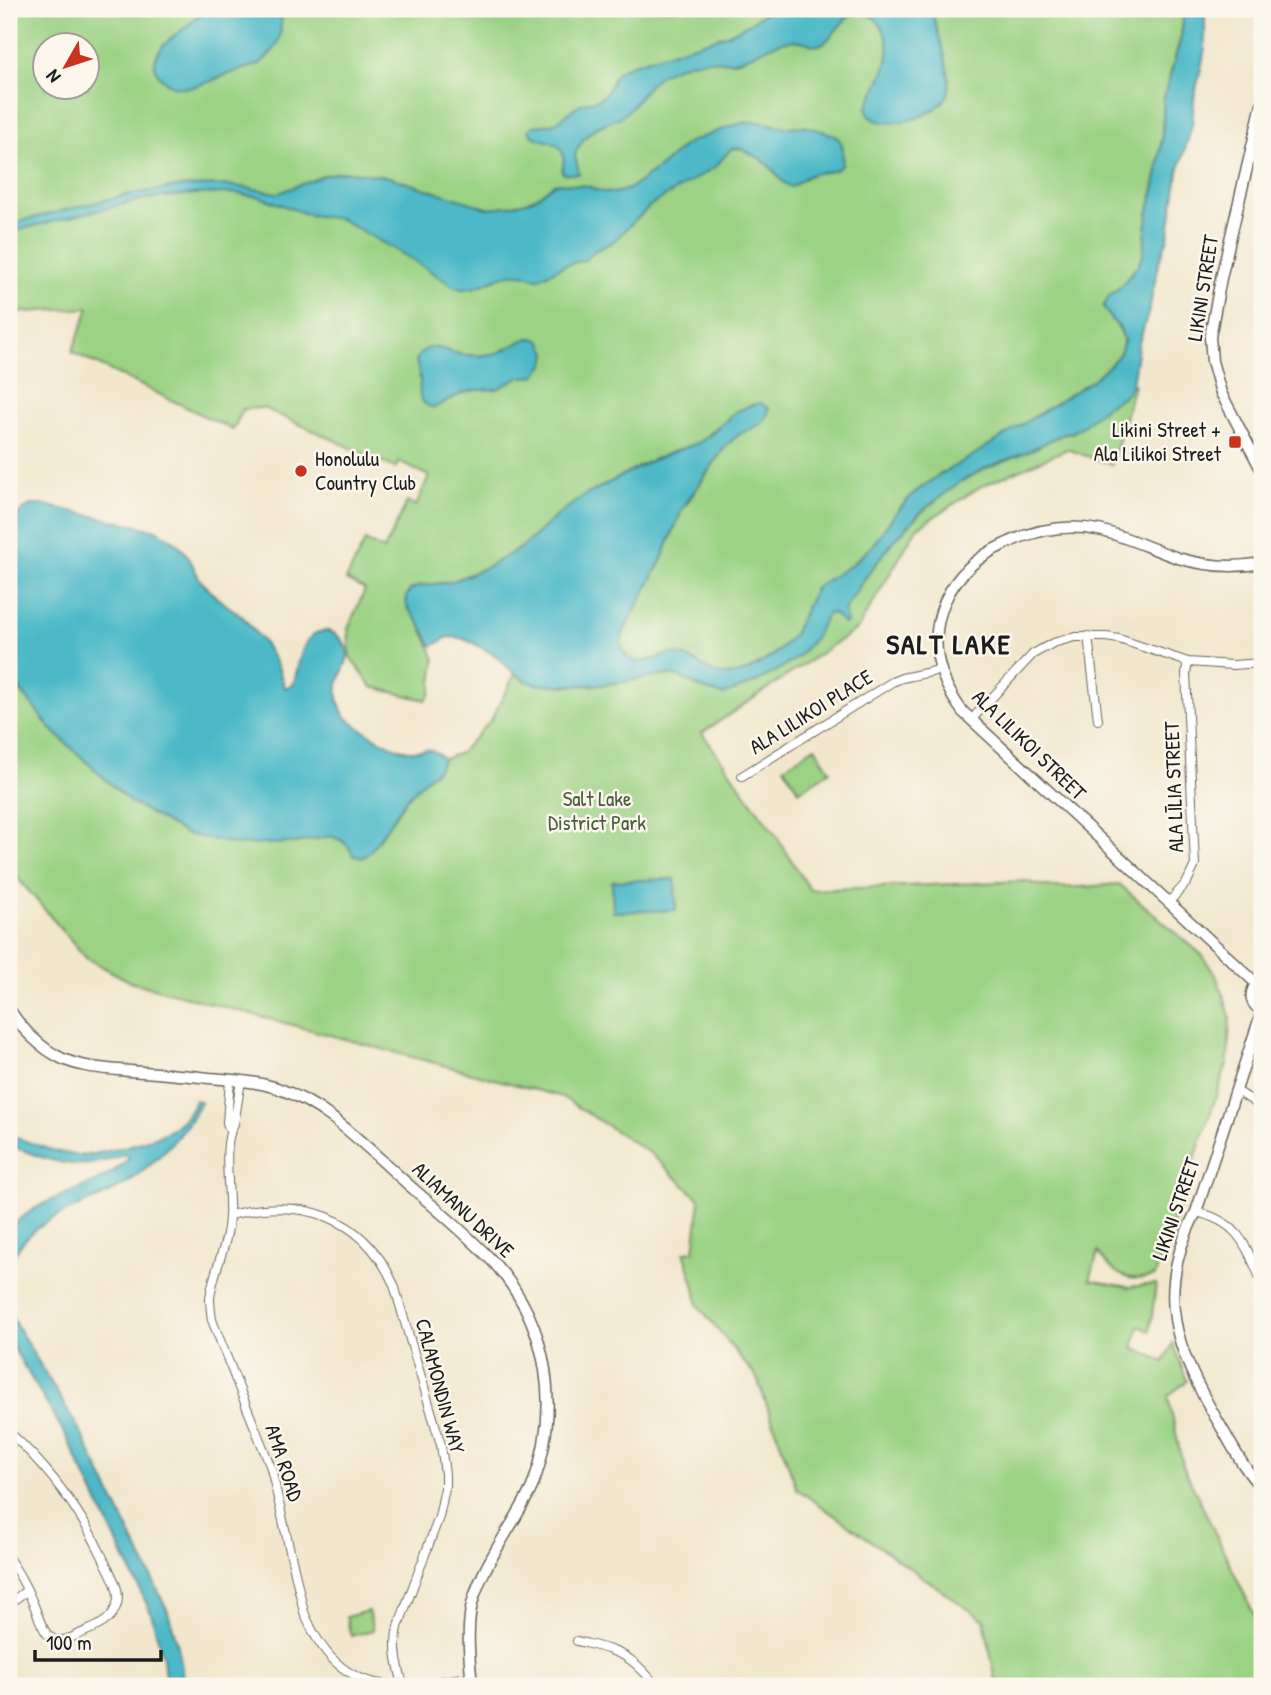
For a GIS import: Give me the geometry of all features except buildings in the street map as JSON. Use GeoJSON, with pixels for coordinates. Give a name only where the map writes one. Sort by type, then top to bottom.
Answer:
{"type":"FeatureCollection","features":[{"type":"Feature","properties":{"kind":"street","name":"LIKINI STREET"},"geometry":{"type":"LineString","coordinates":[[1262,104],[1257,147],[1221,278],[1210,341],[1212,360],[1222,393],[1262,471]]}},
{"type":"Feature","properties":{"kind":"street","name":"ALA LILIKOI STREET"},"geometry":{"type":"LineString","coordinates":[[1260,983],[971,720],[954,700],[940,670],[936,645],[939,618],[955,583],[982,556],[1028,534],[1059,528],[1083,528],[1127,538],[1204,564],[1239,566],[1262,563]]}},
{"type":"Feature","properties":{"kind":"street"},"geometry":{"type":"LineString","coordinates":[[1087,636],[1098,720]]}},
{"type":"Feature","properties":{"kind":"street"},"geometry":{"type":"LineString","coordinates":[[971,720],[1033,654],[1062,639],[1087,636],[1119,639],[1188,663],[1262,663]]}},
{"type":"Feature","properties":{"kind":"street","name":"ALA LĪLIA STREET"},"geometry":{"type":"LineString","coordinates":[[1169,902],[1186,882],[1195,865],[1186,673],[1188,663]]}},
{"type":"Feature","properties":{"kind":"street","name":"ALA LILIKOI PLACE"},"geometry":{"type":"LineString","coordinates":[[742,776],[892,682],[940,670]]}},
{"type":"Feature","properties":{"kind":"street"},"geometry":{"type":"LineString","coordinates":[[1260,983],[1251,992],[1251,996],[1254,1005],[1262,1011]]}},
{"type":"Feature","properties":{"kind":"street","name":"ALIAMANU DRIVE"},"geometry":{"type":"LineString","coordinates":[[9,1009],[34,1039],[63,1059],[100,1068],[264,1084],[317,1107],[340,1124],[484,1252],[506,1277],[531,1319],[545,1368],[547,1434],[538,1473],[526,1502],[483,1574],[473,1603],[469,1640],[472,1682]]}},
{"type":"Feature","properties":{"kind":"street","name":"LIKINI STREET"},"geometry":{"type":"LineString","coordinates":[[1262,1011],[1196,1212],[1181,1243],[1173,1295],[1179,1339],[1189,1368],[1239,1458],[1262,1488]]}},
{"type":"Feature","properties":{"kind":"street","name":"AMA ROAD"},"geometry":{"type":"LineString","coordinates":[[236,1080],[227,1123],[230,1130],[230,1215],[225,1247],[211,1297],[212,1320],[275,1480],[304,1612],[313,1634],[326,1653],[345,1669],[366,1681],[402,1685],[472,1682]]}},
{"type":"Feature","properties":{"kind":"street"},"geometry":{"type":"LineString","coordinates":[[1237,1090],[1262,1107]]}},
{"type":"Feature","properties":{"kind":"street","name":"CALAMONDIN WAY"},"geometry":{"type":"LineString","coordinates":[[230,1215],[283,1208],[308,1210],[333,1219],[355,1232],[374,1250],[394,1284],[441,1445],[445,1474],[439,1517],[398,1627],[395,1651],[402,1685]]}},
{"type":"Feature","properties":{"kind":"street"},"geometry":{"type":"LineString","coordinates":[[1196,1212],[1219,1219],[1236,1231],[1262,1282]]}},
{"type":"Feature","properties":{"kind":"street"},"geometry":{"type":"LineString","coordinates":[[9,1433],[52,1476],[77,1510],[98,1546],[118,1591],[114,1612],[104,1622],[66,1640],[51,1638],[9,1559]]}},
{"type":"Feature","properties":{"kind":"street"},"geometry":{"type":"LineString","coordinates":[[9,1604],[27,1590]]}},
{"type":"Feature","properties":{"kind":"street"},"geometry":{"type":"LineString","coordinates":[[577,1641],[626,1657],[656,1686]]}},
{"type":"Feature","properties":{"kind":"green space","name":"Honolulu Country Club"},"geometry":{"type":"Polygon","coordinates":[[[9,9],[1182,9],[1181,37],[1164,97],[1157,176],[1143,255],[1137,267],[1110,295],[1111,319],[1123,337],[1120,353],[1091,381],[914,493],[871,547],[851,565],[816,587],[786,645],[747,671],[724,675],[714,673],[694,661],[656,659],[637,662],[627,657],[621,646],[623,633],[661,561],[681,512],[725,447],[743,432],[761,423],[718,427],[700,442],[652,460],[582,497],[522,547],[487,567],[451,582],[418,586],[420,624],[435,660],[431,693],[426,700],[372,687],[350,657],[348,628],[365,590],[346,580],[365,541],[384,550],[407,502],[416,506],[429,476],[399,462],[395,468],[264,408],[243,409],[233,430],[72,352],[89,308],[9,313],[9,9]]]}},
{"type":"Feature","properties":{"kind":"green space","name":"Salt Lake District Park"},"geometry":{"type":"Polygon","coordinates":[[[1132,384],[1134,385],[1112,465],[1067,449],[980,487],[917,528],[858,628],[702,733],[775,834],[810,890],[1026,881],[1060,887],[1119,884],[1202,955],[1216,976],[1224,996],[1230,1017],[1228,1061],[1155,1276],[1129,1278],[1109,1266],[1098,1252],[1090,1280],[1129,1287],[1156,1284],[1150,1331],[1139,1326],[1133,1347],[1164,1362],[1173,1343],[1187,1381],[1168,1396],[1183,1466],[1262,1631],[1262,1686],[997,1686],[984,1620],[797,1489],[757,1378],[698,1305],[684,1252],[694,1251],[700,1200],[650,1153],[562,1097],[131,982],[86,958],[9,868],[9,675],[51,729],[130,802],[186,834],[294,843],[331,836],[348,846],[354,856],[425,779],[438,769],[443,759],[460,753],[491,720],[515,674],[526,681],[564,686],[602,685],[667,675],[680,677],[703,689],[752,684],[798,657],[815,637],[828,613],[834,614],[844,624],[847,622],[845,608],[870,571],[919,514],[939,498],[984,469],[1061,435],[1074,432],[1125,395],[1132,384]]]}},
{"type":"Feature","properties":{"kind":"green space"},"geometry":{"type":"Polygon","coordinates":[[[815,747],[830,771],[799,791],[784,767],[815,747]]]}},
{"type":"Feature","properties":{"kind":"green space"},"geometry":{"type":"Polygon","coordinates":[[[368,1611],[373,1630],[351,1636],[346,1617],[368,1611]]]}},
{"type":"Feature","properties":{"kind":"water"},"geometry":{"type":"Polygon","coordinates":[[[203,9],[283,9],[279,40],[274,50],[260,64],[193,87],[174,87],[157,73],[156,58],[166,42],[192,22],[203,9]]]}},
{"type":"Feature","properties":{"kind":"water"},"geometry":{"type":"Polygon","coordinates":[[[770,9],[931,9],[948,72],[949,90],[945,100],[935,109],[907,121],[892,123],[870,116],[867,107],[886,66],[888,44],[877,21],[868,15],[855,14],[819,45],[786,41],[740,59],[727,62],[696,61],[662,74],[622,116],[598,127],[586,137],[575,155],[579,174],[564,174],[561,149],[537,138],[529,131],[532,126],[549,125],[577,106],[602,97],[622,69],[729,34],[770,9]]]}},
{"type":"Feature","properties":{"kind":"water"},"geometry":{"type":"Polygon","coordinates":[[[1182,9],[1203,9],[1205,12],[1205,50],[1194,99],[1192,125],[1178,174],[1168,238],[1159,262],[1138,346],[1132,384],[1125,395],[1073,432],[984,469],[960,482],[919,514],[894,541],[845,608],[847,621],[844,624],[834,614],[828,613],[815,637],[798,657],[752,684],[723,695],[703,689],[680,677],[667,675],[602,685],[538,685],[515,674],[496,656],[461,638],[448,637],[433,646],[431,644],[407,607],[406,597],[410,590],[418,586],[451,582],[487,567],[522,547],[582,497],[652,460],[700,442],[735,412],[761,403],[769,409],[767,416],[761,424],[738,435],[725,447],[681,512],[661,561],[623,633],[621,646],[627,657],[637,662],[678,654],[714,673],[724,675],[747,671],[774,655],[793,635],[816,587],[851,565],[871,547],[914,493],[1091,381],[1120,353],[1124,341],[1120,328],[1103,307],[1110,295],[1137,267],[1143,255],[1157,176],[1164,97],[1181,37],[1182,9]]]}},
{"type":"Feature","properties":{"kind":"water"},"geometry":{"type":"Polygon","coordinates":[[[748,122],[787,127],[805,126],[832,134],[839,139],[843,148],[842,165],[835,170],[810,175],[791,187],[761,159],[734,148],[715,167],[651,205],[613,242],[594,251],[585,260],[565,265],[540,278],[509,274],[474,288],[455,287],[340,219],[309,215],[260,197],[234,193],[144,199],[14,231],[10,228],[13,223],[126,195],[177,187],[216,185],[279,193],[339,172],[389,177],[487,208],[526,202],[557,183],[588,186],[614,193],[629,189],[687,143],[748,122]]]}},
{"type":"Feature","properties":{"kind":"water"},"geometry":{"type":"Polygon","coordinates":[[[529,338],[542,342],[547,353],[545,363],[536,375],[519,377],[498,389],[463,393],[434,408],[422,400],[416,360],[425,350],[435,348],[464,355],[485,355],[498,353],[529,338]]]}},
{"type":"Feature","properties":{"kind":"water"},"geometry":{"type":"Polygon","coordinates":[[[30,505],[44,505],[156,530],[176,542],[188,556],[200,580],[217,598],[243,617],[264,643],[278,667],[285,688],[293,685],[302,651],[311,636],[327,631],[337,635],[345,644],[348,654],[338,689],[338,700],[345,715],[367,732],[397,748],[433,751],[443,759],[438,769],[407,798],[370,852],[362,858],[354,856],[348,846],[331,836],[294,843],[239,845],[186,834],[130,802],[51,729],[9,675],[9,516],[16,516],[30,505]]]}},
{"type":"Feature","properties":{"kind":"water"},"geometry":{"type":"Polygon","coordinates":[[[675,879],[676,910],[613,912],[612,881],[675,879]]]}},
{"type":"Feature","properties":{"kind":"water"},"geometry":{"type":"Polygon","coordinates":[[[195,1100],[201,1102],[194,1115],[175,1140],[140,1174],[115,1190],[53,1218],[40,1227],[27,1237],[9,1266],[9,1230],[22,1217],[52,1200],[101,1179],[129,1158],[126,1154],[89,1164],[58,1162],[9,1145],[9,1135],[60,1152],[94,1154],[142,1142],[174,1128],[190,1111],[195,1100]]]}},
{"type":"Feature","properties":{"kind":"water"},"geometry":{"type":"Polygon","coordinates":[[[9,1308],[15,1323],[79,1429],[167,1609],[180,1656],[183,1686],[166,1686],[163,1658],[151,1613],[66,1436],[9,1341],[9,1308]]]}},
{"type":"Feature","properties":{"kind":"place","name":"Likini Street + Ala Lilikoi Street"},"geometry":{"type":"Point","coordinates":[1235,442]}},
{"type":"Feature","properties":{"kind":"place","name":"Honolulu Country Club"},"geometry":{"type":"Point","coordinates":[301,471]}},
{"type":"Feature","properties":{"kind":"district","name":"SALT LAKE"},"geometry":{"type":"Point","coordinates":[949,644]}}]}
